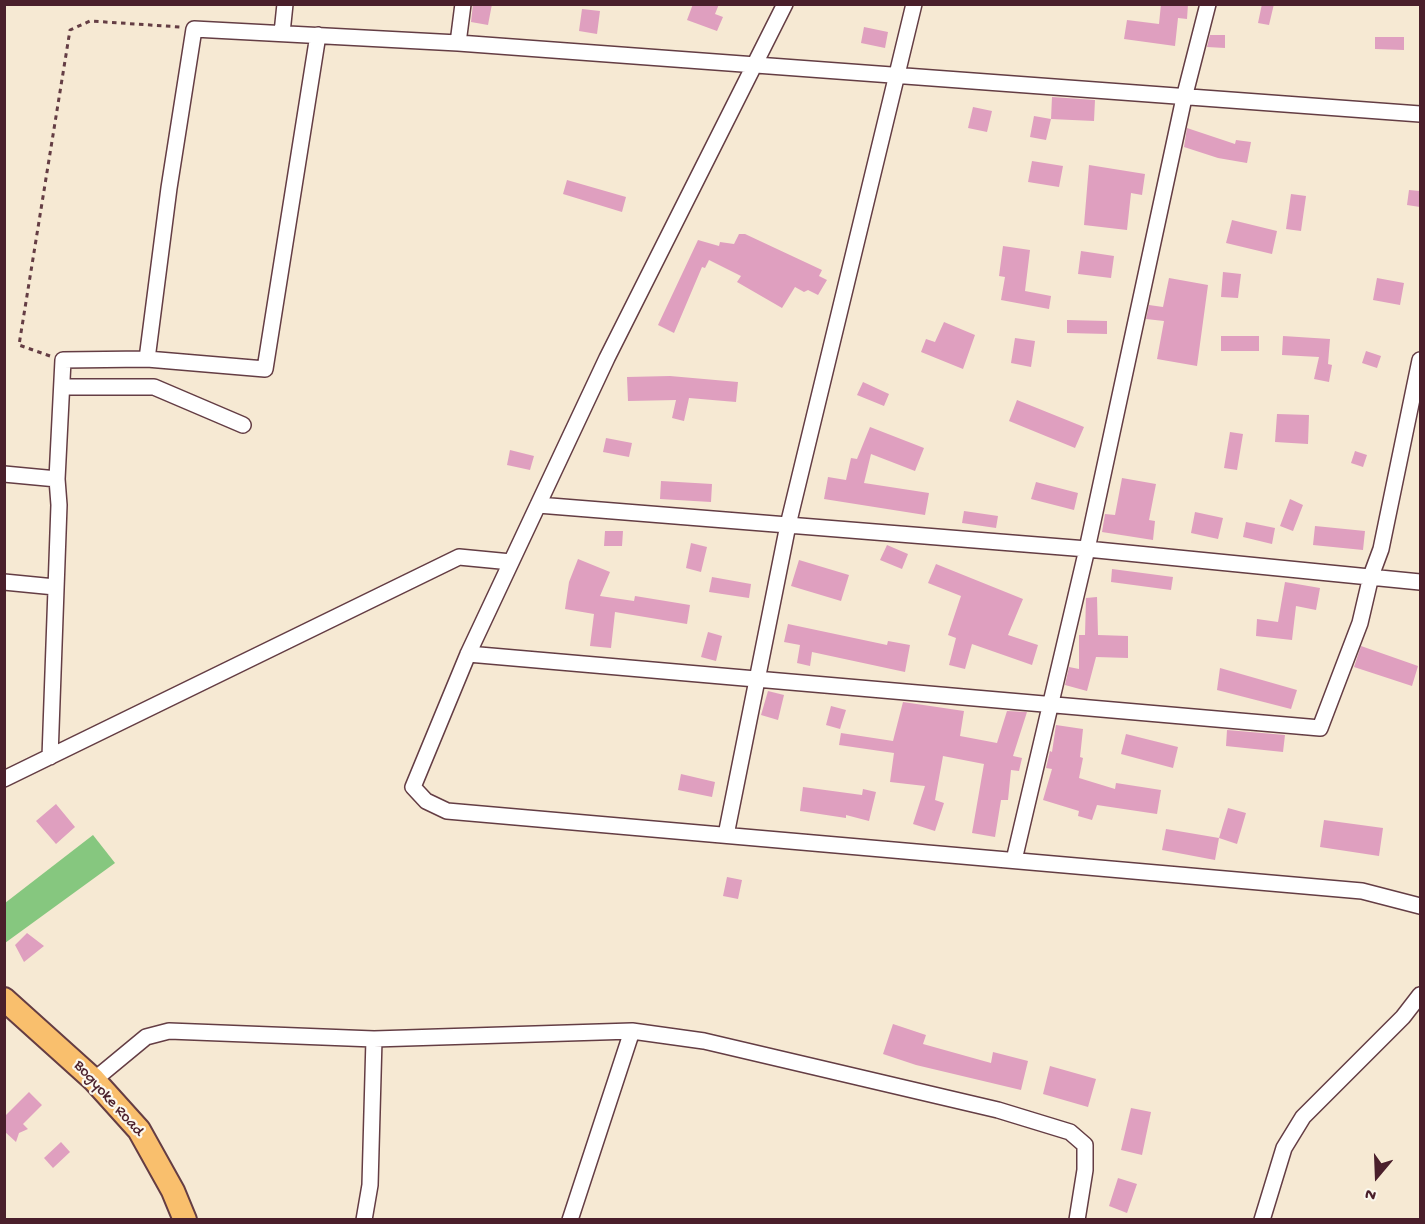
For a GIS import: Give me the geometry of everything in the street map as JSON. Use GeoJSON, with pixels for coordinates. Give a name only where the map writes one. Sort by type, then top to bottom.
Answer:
{"type":"FeatureCollection","features":[{"type":"Feature","properties":{"kind":"main road","name":"Bogyoke Road"},"geometry":{"type":"LineString","coordinates":[[4,999],[94,1080],[139,1130],[173,1191],[184,1220]]}},
{"type":"Feature","properties":{"kind":"street"},"geometry":{"type":"LineString","coordinates":[[282,33],[285,4]]}},
{"type":"Feature","properties":{"kind":"street"},"geometry":{"type":"LineString","coordinates":[[458,44],[463,4]]}},
{"type":"Feature","properties":{"kind":"street"},"geometry":{"type":"LineString","coordinates":[[785,4],[607,358],[468,654],[413,787],[426,801],[447,811],[1362,891],[1420,906]]}},
{"type":"Feature","properties":{"kind":"street"},"geometry":{"type":"LineString","coordinates":[[726,835],[788,525],[914,4]]}},
{"type":"Feature","properties":{"kind":"street"},"geometry":{"type":"LineString","coordinates":[[1014,860],[1087,549],[1184,98],[1208,4]]}},
{"type":"Feature","properties":{"kind":"street"},"geometry":{"type":"LineString","coordinates":[[147,359],[169,188],[194,28],[756,63],[896,77],[1059,86],[1184,98],[1420,114]]}},
{"type":"Feature","properties":{"kind":"street"},"geometry":{"type":"LineString","coordinates":[[50,757],[59,505],[57,479],[63,360],[147,359],[265,369],[318,35]]}},
{"type":"Feature","properties":{"kind":"street"},"geometry":{"type":"LineString","coordinates":[[468,654],[1320,728],[1360,623],[1371,576],[1381,549],[1420,360]]}},
{"type":"Feature","properties":{"kind":"street"},"geometry":{"type":"LineString","coordinates":[[62,387],[154,387],[243,424]]}},
{"type":"Feature","properties":{"kind":"street"},"geometry":{"type":"LineString","coordinates":[[4,474],[57,479]]}},
{"type":"Feature","properties":{"kind":"street"},"geometry":{"type":"LineString","coordinates":[[538,505],[1087,549],[1420,582]]}},
{"type":"Feature","properties":{"kind":"street"},"geometry":{"type":"LineString","coordinates":[[4,779],[459,557],[511,562]]}},
{"type":"Feature","properties":{"kind":"street"},"geometry":{"type":"LineString","coordinates":[[4,582],[55,586]]}},
{"type":"Feature","properties":{"kind":"street"},"geometry":{"type":"LineString","coordinates":[[1262,1220],[1284,1148],[1304,1117],[1403,1017],[1420,995]]}},
{"type":"Feature","properties":{"kind":"street"},"geometry":{"type":"LineString","coordinates":[[94,1080],[146,1037],[169,1031],[374,1039],[632,1031],[704,1041],[998,1110],[1070,1132],[1085,1144],[1085,1170],[1077,1220]]}},
{"type":"Feature","properties":{"kind":"street"},"geometry":{"type":"LineString","coordinates":[[570,1220],[632,1031]]}},
{"type":"Feature","properties":{"kind":"street"},"geometry":{"type":"LineString","coordinates":[[364,1220],[370,1185],[374,1039]]}},
{"type":"Feature","properties":{"kind":"path"},"geometry":{"type":"LineString","coordinates":[[63,360],[19,345],[70,30],[90,21],[194,28]]}},
{"type":"Feature","properties":{"kind":"green space"},"geometry":{"type":"Polygon","coordinates":[[[93,835],[115,863],[5,943],[5,903],[93,835]]]}},
{"type":"Feature","properties":{"kind":"building"},"geometry":{"type":"Polygon","coordinates":[[[473,4],[492,4],[488,25],[471,22],[473,4]]]}},
{"type":"Feature","properties":{"kind":"building"},"geometry":{"type":"Polygon","coordinates":[[[693,4],[719,4],[715,14],[723,17],[717,31],[687,20],[693,4]]]}},
{"type":"Feature","properties":{"kind":"building"},"geometry":{"type":"Polygon","coordinates":[[[1161,4],[1188,4],[1187,19],[1178,18],[1175,46],[1124,39],[1127,20],[1159,24],[1161,4]]]}},
{"type":"Feature","properties":{"kind":"building"},"geometry":{"type":"Polygon","coordinates":[[[1262,4],[1274,4],[1269,25],[1258,23],[1262,4]]]}},
{"type":"Feature","properties":{"kind":"building"},"geometry":{"type":"Polygon","coordinates":[[[582,9],[600,11],[597,34],[579,31],[582,9]]]}},
{"type":"Feature","properties":{"kind":"building"},"geometry":{"type":"Polygon","coordinates":[[[864,27],[888,32],[885,48],[861,43],[864,27]]]}},
{"type":"Feature","properties":{"kind":"building"},"geometry":{"type":"Polygon","coordinates":[[[1210,35],[1225,35],[1225,48],[1207,47],[1210,35]]]}},
{"type":"Feature","properties":{"kind":"building"},"geometry":{"type":"Polygon","coordinates":[[[1375,37],[1404,37],[1404,50],[1375,49],[1375,37]]]}},
{"type":"Feature","properties":{"kind":"building"},"geometry":{"type":"Polygon","coordinates":[[[1052,97],[1095,100],[1094,121],[1051,119],[1052,97]]]}},
{"type":"Feature","properties":{"kind":"building"},"geometry":{"type":"Polygon","coordinates":[[[973,107],[992,111],[987,132],[968,128],[973,107]]]}},
{"type":"Feature","properties":{"kind":"building"},"geometry":{"type":"Polygon","coordinates":[[[1034,116],[1051,119],[1046,140],[1030,137],[1034,116]]]}},
{"type":"Feature","properties":{"kind":"building"},"geometry":{"type":"Polygon","coordinates":[[[1187,128],[1235,144],[1236,140],[1251,142],[1247,163],[1218,158],[1184,147],[1187,128]]]}},
{"type":"Feature","properties":{"kind":"building"},"geometry":{"type":"Polygon","coordinates":[[[1032,161],[1063,166],[1059,187],[1028,182],[1032,161]]]}},
{"type":"Feature","properties":{"kind":"building"},"geometry":{"type":"Polygon","coordinates":[[[1089,165],[1145,174],[1142,195],[1131,193],[1127,230],[1084,225],[1089,165]]]}},
{"type":"Feature","properties":{"kind":"building"},"geometry":{"type":"Polygon","coordinates":[[[567,180],[626,197],[622,212],[563,194],[567,180]]]}},
{"type":"Feature","properties":{"kind":"building"},"geometry":{"type":"Polygon","coordinates":[[[1409,190],[1420,191],[1420,207],[1407,205],[1409,190]]]}},
{"type":"Feature","properties":{"kind":"building"},"geometry":{"type":"Polygon","coordinates":[[[1291,194],[1306,196],[1301,231],[1286,229],[1291,194]]]}},
{"type":"Feature","properties":{"kind":"building"},"geometry":{"type":"Polygon","coordinates":[[[1232,220],[1277,231],[1272,254],[1226,243],[1232,220]]]}},
{"type":"Feature","properties":{"kind":"building"},"geometry":{"type":"Polygon","coordinates":[[[739,234],[745,234],[822,270],[819,276],[827,280],[818,295],[795,287],[782,308],[737,282],[741,276],[709,260],[705,268],[702,267],[674,333],[658,325],[698,240],[719,246],[720,242],[734,244],[739,234]]]}},
{"type":"Feature","properties":{"kind":"building"},"geometry":{"type":"Polygon","coordinates":[[[1003,246],[1030,250],[1025,291],[1051,296],[1049,309],[1001,300],[1005,277],[999,276],[1003,246]]]}},
{"type":"Feature","properties":{"kind":"building"},"geometry":{"type":"Polygon","coordinates":[[[1081,251],[1114,256],[1111,278],[1078,274],[1081,251]]]}},
{"type":"Feature","properties":{"kind":"building"},"geometry":{"type":"Polygon","coordinates":[[[1223,272],[1241,274],[1238,298],[1221,297],[1223,272]]]}},
{"type":"Feature","properties":{"kind":"building"},"geometry":{"type":"Polygon","coordinates":[[[1169,278],[1208,285],[1197,366],[1157,359],[1164,321],[1146,319],[1149,305],[1163,307],[1169,278]]]}},
{"type":"Feature","properties":{"kind":"building"},"geometry":{"type":"Polygon","coordinates":[[[1377,278],[1404,283],[1400,305],[1373,300],[1377,278]]]}},
{"type":"Feature","properties":{"kind":"building"},"geometry":{"type":"Polygon","coordinates":[[[1067,320],[1107,321],[1107,334],[1067,333],[1067,320]]]}},
{"type":"Feature","properties":{"kind":"building"},"geometry":{"type":"Polygon","coordinates":[[[944,322],[975,335],[963,369],[921,352],[926,339],[935,342],[944,322]]]}},
{"type":"Feature","properties":{"kind":"building"},"geometry":{"type":"Polygon","coordinates":[[[1221,336],[1259,336],[1259,351],[1221,351],[1221,336]]]}},
{"type":"Feature","properties":{"kind":"building"},"geometry":{"type":"Polygon","coordinates":[[[1283,336],[1330,339],[1328,364],[1332,365],[1329,382],[1314,379],[1319,357],[1282,355],[1283,336]]]}},
{"type":"Feature","properties":{"kind":"building"},"geometry":{"type":"Polygon","coordinates":[[[1015,338],[1035,341],[1031,367],[1011,363],[1015,338]]]}},
{"type":"Feature","properties":{"kind":"building"},"geometry":{"type":"Polygon","coordinates":[[[1366,351],[1381,356],[1377,368],[1362,363],[1366,351]]]}},
{"type":"Feature","properties":{"kind":"building"},"geometry":{"type":"Polygon","coordinates":[[[670,376],[738,382],[736,402],[689,398],[684,421],[672,418],[676,400],[628,401],[627,377],[670,376]]]}},
{"type":"Feature","properties":{"kind":"building"},"geometry":{"type":"Polygon","coordinates":[[[863,382],[889,394],[884,406],[857,395],[863,382]]]}},
{"type":"Feature","properties":{"kind":"building"},"geometry":{"type":"Polygon","coordinates":[[[1017,400],[1084,427],[1075,448],[1009,421],[1017,400]]]}},
{"type":"Feature","properties":{"kind":"building"},"geometry":{"type":"Polygon","coordinates":[[[1277,414],[1309,415],[1308,444],[1275,442],[1277,414]]]}},
{"type":"Feature","properties":{"kind":"building"},"geometry":{"type":"Polygon","coordinates":[[[870,427],[924,448],[915,471],[871,454],[864,483],[929,493],[925,515],[824,499],[828,477],[846,480],[851,458],[857,459],[870,427]]]}},
{"type":"Feature","properties":{"kind":"building"},"geometry":{"type":"Polygon","coordinates":[[[1230,432],[1243,434],[1237,470],[1224,468],[1230,432]]]}},
{"type":"Feature","properties":{"kind":"building"},"geometry":{"type":"Polygon","coordinates":[[[606,438],[632,443],[629,457],[603,452],[606,438]]]}},
{"type":"Feature","properties":{"kind":"building"},"geometry":{"type":"Polygon","coordinates":[[[510,450],[534,456],[530,470],[507,465],[510,450]]]}},
{"type":"Feature","properties":{"kind":"building"},"geometry":{"type":"Polygon","coordinates":[[[1355,451],[1367,455],[1363,467],[1351,463],[1355,451]]]}},
{"type":"Feature","properties":{"kind":"building"},"geometry":{"type":"Polygon","coordinates":[[[1122,478],[1156,484],[1149,520],[1155,521],[1153,540],[1102,532],[1105,514],[1115,515],[1122,478]]]}},
{"type":"Feature","properties":{"kind":"building"},"geometry":{"type":"Polygon","coordinates":[[[661,481],[712,484],[711,502],[660,499],[661,481]]]}},
{"type":"Feature","properties":{"kind":"building"},"geometry":{"type":"Polygon","coordinates":[[[1036,482],[1078,493],[1074,510],[1031,499],[1036,482]]]}},
{"type":"Feature","properties":{"kind":"building"},"geometry":{"type":"Polygon","coordinates":[[[1290,499],[1303,505],[1293,531],[1280,526],[1290,499]]]}},
{"type":"Feature","properties":{"kind":"building"},"geometry":{"type":"Polygon","coordinates":[[[964,511],[998,516],[996,528],[962,523],[964,511]]]}},
{"type":"Feature","properties":{"kind":"building"},"geometry":{"type":"Polygon","coordinates":[[[1195,512],[1223,518],[1218,539],[1191,533],[1195,512]]]}},
{"type":"Feature","properties":{"kind":"building"},"geometry":{"type":"Polygon","coordinates":[[[1246,522],[1275,528],[1272,544],[1243,537],[1246,522]]]}},
{"type":"Feature","properties":{"kind":"building"},"geometry":{"type":"Polygon","coordinates":[[[1315,526],[1365,531],[1363,550],[1313,545],[1315,526]]]}},
{"type":"Feature","properties":{"kind":"building"},"geometry":{"type":"Polygon","coordinates":[[[605,531],[623,531],[622,546],[604,546],[605,531]]]}},
{"type":"Feature","properties":{"kind":"building"},"geometry":{"type":"Polygon","coordinates":[[[691,543],[707,547],[701,572],[686,568],[691,543]]]}},
{"type":"Feature","properties":{"kind":"building"},"geometry":{"type":"Polygon","coordinates":[[[887,545],[908,554],[902,569],[880,560],[887,545]]]}},
{"type":"Feature","properties":{"kind":"building"},"geometry":{"type":"Polygon","coordinates":[[[578,559],[610,572],[600,596],[634,601],[635,596],[690,605],[687,624],[615,612],[611,648],[590,646],[594,614],[565,609],[569,582],[578,559]]]}},
{"type":"Feature","properties":{"kind":"building"},"geometry":{"type":"Polygon","coordinates":[[[799,560],[849,575],[841,601],[791,586],[799,560]]]}},
{"type":"Feature","properties":{"kind":"building"},"geometry":{"type":"Polygon","coordinates":[[[936,564],[1023,599],[1008,635],[1038,645],[1032,665],[972,644],[965,669],[949,665],[956,638],[948,635],[961,596],[928,583],[936,564]]]}},
{"type":"Feature","properties":{"kind":"building"},"geometry":{"type":"Polygon","coordinates":[[[1112,569],[1173,577],[1171,590],[1111,582],[1112,569]]]}},
{"type":"Feature","properties":{"kind":"building"},"geometry":{"type":"Polygon","coordinates":[[[712,577],[751,584],[749,598],[709,592],[712,577]]]}},
{"type":"Feature","properties":{"kind":"building"},"geometry":{"type":"Polygon","coordinates":[[[1285,582],[1320,588],[1316,610],[1296,606],[1292,640],[1256,636],[1257,619],[1278,622],[1285,582]]]}},
{"type":"Feature","properties":{"kind":"building"},"geometry":{"type":"Polygon","coordinates":[[[1097,597],[1098,635],[1128,636],[1128,658],[1096,657],[1087,691],[1065,685],[1069,667],[1079,669],[1079,635],[1085,635],[1086,598],[1097,597]]]}},
{"type":"Feature","properties":{"kind":"building"},"geometry":{"type":"Polygon","coordinates":[[[788,624],[887,645],[888,641],[910,645],[905,672],[812,652],[810,666],[797,663],[800,645],[784,642],[788,624]]]}},
{"type":"Feature","properties":{"kind":"building"},"geometry":{"type":"Polygon","coordinates":[[[708,632],[722,636],[716,661],[701,657],[708,632]]]}},
{"type":"Feature","properties":{"kind":"building"},"geometry":{"type":"Polygon","coordinates":[[[1361,646],[1418,666],[1412,686],[1354,667],[1361,646]]]}},
{"type":"Feature","properties":{"kind":"building"},"geometry":{"type":"Polygon","coordinates":[[[1220,668],[1297,690],[1291,709],[1217,690],[1220,668]]]}},
{"type":"Feature","properties":{"kind":"building"},"geometry":{"type":"Polygon","coordinates":[[[768,691],[784,695],[778,720],[761,715],[768,691]]]}},
{"type":"Feature","properties":{"kind":"building"},"geometry":{"type":"Polygon","coordinates":[[[903,702],[964,711],[960,736],[997,743],[1007,711],[1027,712],[1013,756],[1022,758],[1019,771],[1011,770],[1008,800],[1001,800],[995,837],[972,833],[984,764],[943,756],[935,800],[944,803],[935,831],[913,824],[925,786],[890,782],[894,753],[839,745],[841,733],[893,741],[903,702]]]}},
{"type":"Feature","properties":{"kind":"building"},"geometry":{"type":"Polygon","coordinates":[[[831,706],[846,710],[840,729],[826,725],[831,706]]]}},
{"type":"Feature","properties":{"kind":"building"},"geometry":{"type":"Polygon","coordinates":[[[1056,725],[1083,729],[1080,757],[1083,758],[1079,778],[1115,789],[1116,783],[1161,790],[1157,814],[1097,805],[1092,820],[1078,816],[1079,811],[1043,800],[1052,769],[1046,768],[1050,751],[1052,752],[1056,725]]]}},
{"type":"Feature","properties":{"kind":"building"},"geometry":{"type":"Polygon","coordinates":[[[1227,730],[1285,735],[1283,752],[1226,746],[1227,730]]]}},
{"type":"Feature","properties":{"kind":"building"},"geometry":{"type":"Polygon","coordinates":[[[1126,734],[1178,747],[1173,768],[1121,754],[1126,734]]]}},
{"type":"Feature","properties":{"kind":"building"},"geometry":{"type":"Polygon","coordinates":[[[681,774],[715,782],[712,797],[678,790],[681,774]]]}},
{"type":"Feature","properties":{"kind":"building"},"geometry":{"type":"Polygon","coordinates":[[[803,787],[862,795],[863,789],[876,792],[869,821],[846,815],[846,818],[800,811],[803,787]]]}},
{"type":"Feature","properties":{"kind":"building"},"geometry":{"type":"Polygon","coordinates":[[[56,804],[75,827],[56,844],[36,821],[56,804]]]}},
{"type":"Feature","properties":{"kind":"building"},"geometry":{"type":"Polygon","coordinates":[[[1228,808],[1246,813],[1237,844],[1219,838],[1228,808]]]}},
{"type":"Feature","properties":{"kind":"building"},"geometry":{"type":"Polygon","coordinates":[[[1324,820],[1383,828],[1379,856],[1320,847],[1324,820]]]}},
{"type":"Feature","properties":{"kind":"building"},"geometry":{"type":"Polygon","coordinates":[[[1166,829],[1219,838],[1215,860],[1162,850],[1166,829]]]}},
{"type":"Feature","properties":{"kind":"building"},"geometry":{"type":"Polygon","coordinates":[[[727,877],[742,880],[738,899],[723,896],[727,877]]]}},
{"type":"Feature","properties":{"kind":"building"},"geometry":{"type":"Polygon","coordinates":[[[27,933],[44,946],[24,962],[15,945],[27,933]]]}},
{"type":"Feature","properties":{"kind":"building"},"geometry":{"type":"Polygon","coordinates":[[[893,1024],[926,1035],[923,1044],[991,1063],[993,1052],[1028,1061],[1021,1090],[916,1065],[883,1054],[893,1024]]]}},
{"type":"Feature","properties":{"kind":"building"},"geometry":{"type":"Polygon","coordinates":[[[1050,1066],[1096,1079],[1088,1107],[1043,1094],[1050,1066]]]}},
{"type":"Feature","properties":{"kind":"building"},"geometry":{"type":"Polygon","coordinates":[[[29,1092],[42,1105],[23,1124],[28,1129],[19,1133],[16,1142],[4,1131],[4,1117],[29,1092]]]}},
{"type":"Feature","properties":{"kind":"building"},"geometry":{"type":"Polygon","coordinates":[[[1131,1108],[1151,1112],[1142,1155],[1121,1150],[1131,1108]]]}},
{"type":"Feature","properties":{"kind":"building"},"geometry":{"type":"Polygon","coordinates":[[[61,1142],[70,1152],[53,1168],[44,1158],[61,1142]]]}},
{"type":"Feature","properties":{"kind":"building"},"geometry":{"type":"Polygon","coordinates":[[[1118,1178],[1137,1184],[1127,1213],[1109,1206],[1118,1178]]]}}]}
